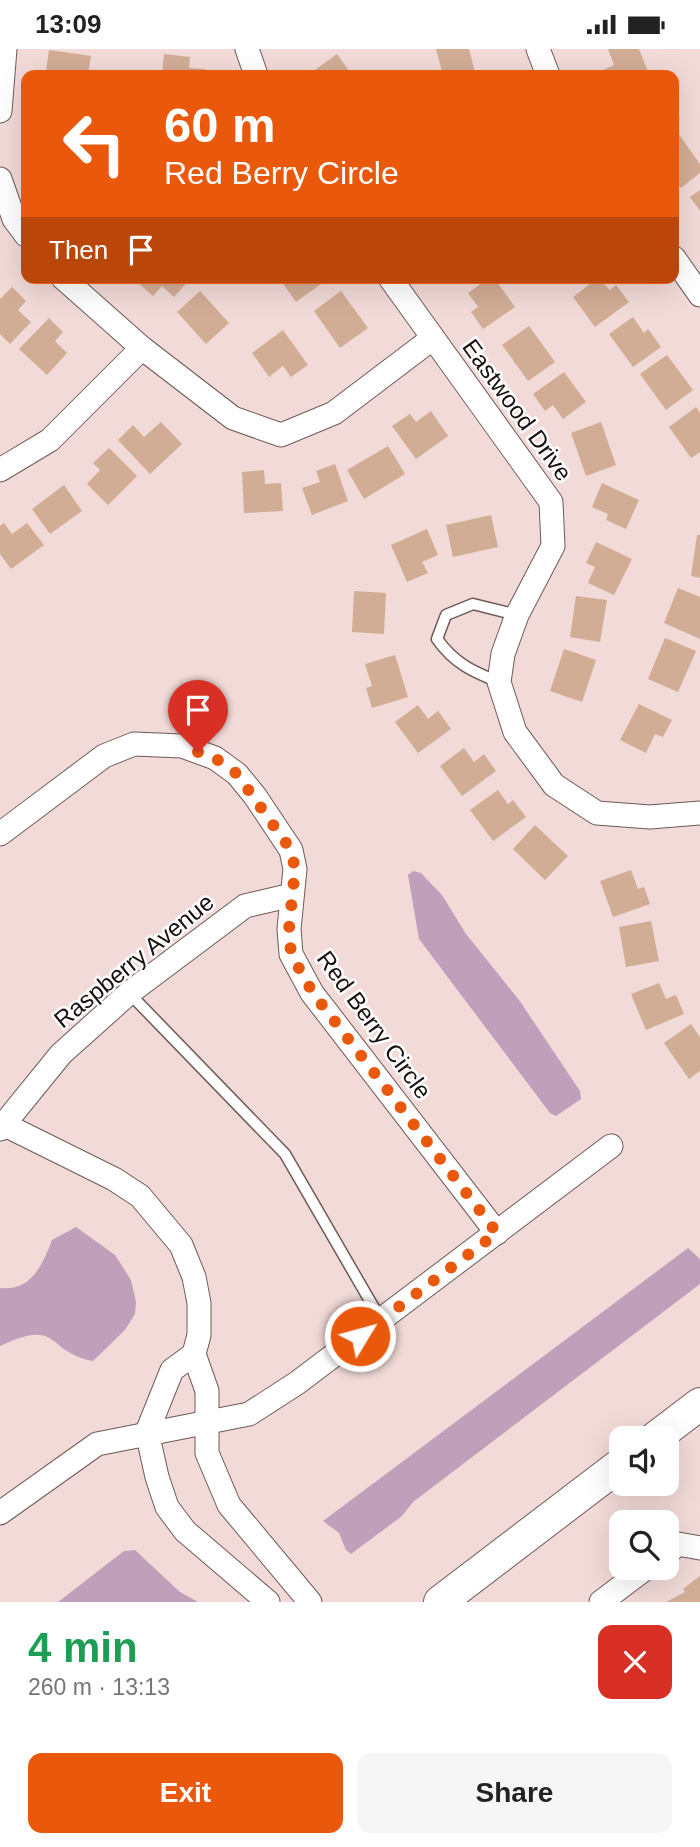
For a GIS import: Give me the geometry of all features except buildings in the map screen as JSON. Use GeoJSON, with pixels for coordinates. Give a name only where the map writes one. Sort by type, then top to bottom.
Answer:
{"type":"FeatureCollection","features":[{"type":"Feature","properties":{"kind":"main road"},"geometry":{"type":"LineString","coordinates":[[671,1426],[700,1403]]}},
{"type":"Feature","properties":{"kind":"main road"},"geometry":{"type":"LineString","coordinates":[[440,1602],[609,1473]]}},
{"type":"Feature","properties":{"kind":"street"},"geometry":{"type":"LineString","coordinates":[[0,111],[5,49]]}},
{"type":"Feature","properties":{"kind":"street"},"geometry":{"type":"LineString","coordinates":[[247,49],[255,70]]}},
{"type":"Feature","properties":{"kind":"street"},"geometry":{"type":"LineString","coordinates":[[538,49],[546,70]]}},
{"type":"Feature","properties":{"kind":"street"},"geometry":{"type":"LineString","coordinates":[[0,179],[14,219],[21,228]]}},
{"type":"Feature","properties":{"kind":"street"},"geometry":{"type":"LineString","coordinates":[[679,265],[700,295]]}},
{"type":"Feature","properties":{"kind":"street"},"geometry":{"type":"LineString","coordinates":[[70,284],[142,348],[233,418],[281,435],[334,413],[433,338]]}},
{"type":"Feature","properties":{"kind":"street","name":"Eastwood Drive"},"geometry":{"type":"LineString","coordinates":[[394,284],[551,502],[553,546],[517,615],[503,654],[499,683],[515,732],[554,785],[597,813],[650,817],[700,813]]}},
{"type":"Feature","properties":{"kind":"street"},"geometry":{"type":"LineString","coordinates":[[0,470],[50,440],[142,348]]}},
{"type":"Feature","properties":{"kind":"street","name":"Red Berry Circle"},"geometry":{"type":"LineString","coordinates":[[0,834],[104,756],[134,744],[182,745],[215,758],[237,774],[291,850],[295,869],[291,954],[313,993],[497,1233]]}},
{"type":"Feature","properties":{"kind":"street","name":"Raspberry Avenue"},"geometry":{"type":"LineString","coordinates":[[2,1127],[61,1054],[128,993],[245,906],[292,895]]}},
{"type":"Feature","properties":{"kind":"street"},"geometry":{"type":"LineString","coordinates":[[2,1127],[114,1179],[140,1196],[181,1245],[194,1277],[199,1303],[199,1335],[194,1354],[207,1391],[207,1453],[220,1489],[229,1505],[310,1602]]}},
{"type":"Feature","properties":{"kind":"street"},"geometry":{"type":"LineString","coordinates":[[0,1513],[97,1444],[249,1414],[381,1320],[611,1146]]}},
{"type":"Feature","properties":{"kind":"street"},"geometry":{"type":"LineString","coordinates":[[194,1354],[172,1370],[147,1432],[167,1507],[185,1531],[209,1555],[268,1602]]}},
{"type":"Feature","properties":{"kind":"street"},"geometry":{"type":"LineString","coordinates":[[679,1544],[700,1548]]}},
{"type":"Feature","properties":{"kind":"street"},"geometry":{"type":"LineString","coordinates":[[601,1602],[630,1580]]}},
{"type":"Feature","properties":{"kind":"lane"},"geometry":{"type":"LineString","coordinates":[[499,683],[466,669],[447,653],[437,639],[446,615],[473,604],[517,615]]}},
{"type":"Feature","properties":{"kind":"lane"},"geometry":{"type":"LineString","coordinates":[[128,993],[285,1154],[381,1320]]}},
{"type":"Feature","properties":{"kind":"shaded area"},"geometry":{"type":"Polygon","coordinates":[[[413,871],[421,873],[442,895],[466,934],[519,1000],[580,1091],[581,1099],[556,1116],[550,1113],[419,939],[408,875],[413,871]]]}},
{"type":"Feature","properties":{"kind":"shaded area"},"geometry":{"type":"Polygon","coordinates":[[[76,1227],[115,1255],[131,1280],[136,1302],[135,1314],[125,1330],[93,1361],[78,1357],[44,1336],[20,1338],[0,1346],[0,1288],[11,1288],[28,1281],[45,1258],[52,1240],[76,1227]]]}},
{"type":"Feature","properties":{"kind":"shaded area"},"geometry":{"type":"Polygon","coordinates":[[[688,1248],[700,1259],[700,1284],[413,1502],[402,1516],[351,1554],[346,1550],[339,1533],[323,1521],[688,1248]]]}},
{"type":"Feature","properties":{"kind":"shaded area"},"geometry":{"type":"Polygon","coordinates":[[[135,1550],[180,1592],[198,1602],[58,1602],[124,1551],[135,1550]]]}},
{"type":"Feature","properties":{"kind":"route"},"geometry":{"type":"LineString","coordinates":[[198,752],[215,758],[237,774],[291,850],[295,869],[289,929],[291,954],[313,993],[497,1233],[360,1336]]}}]}
